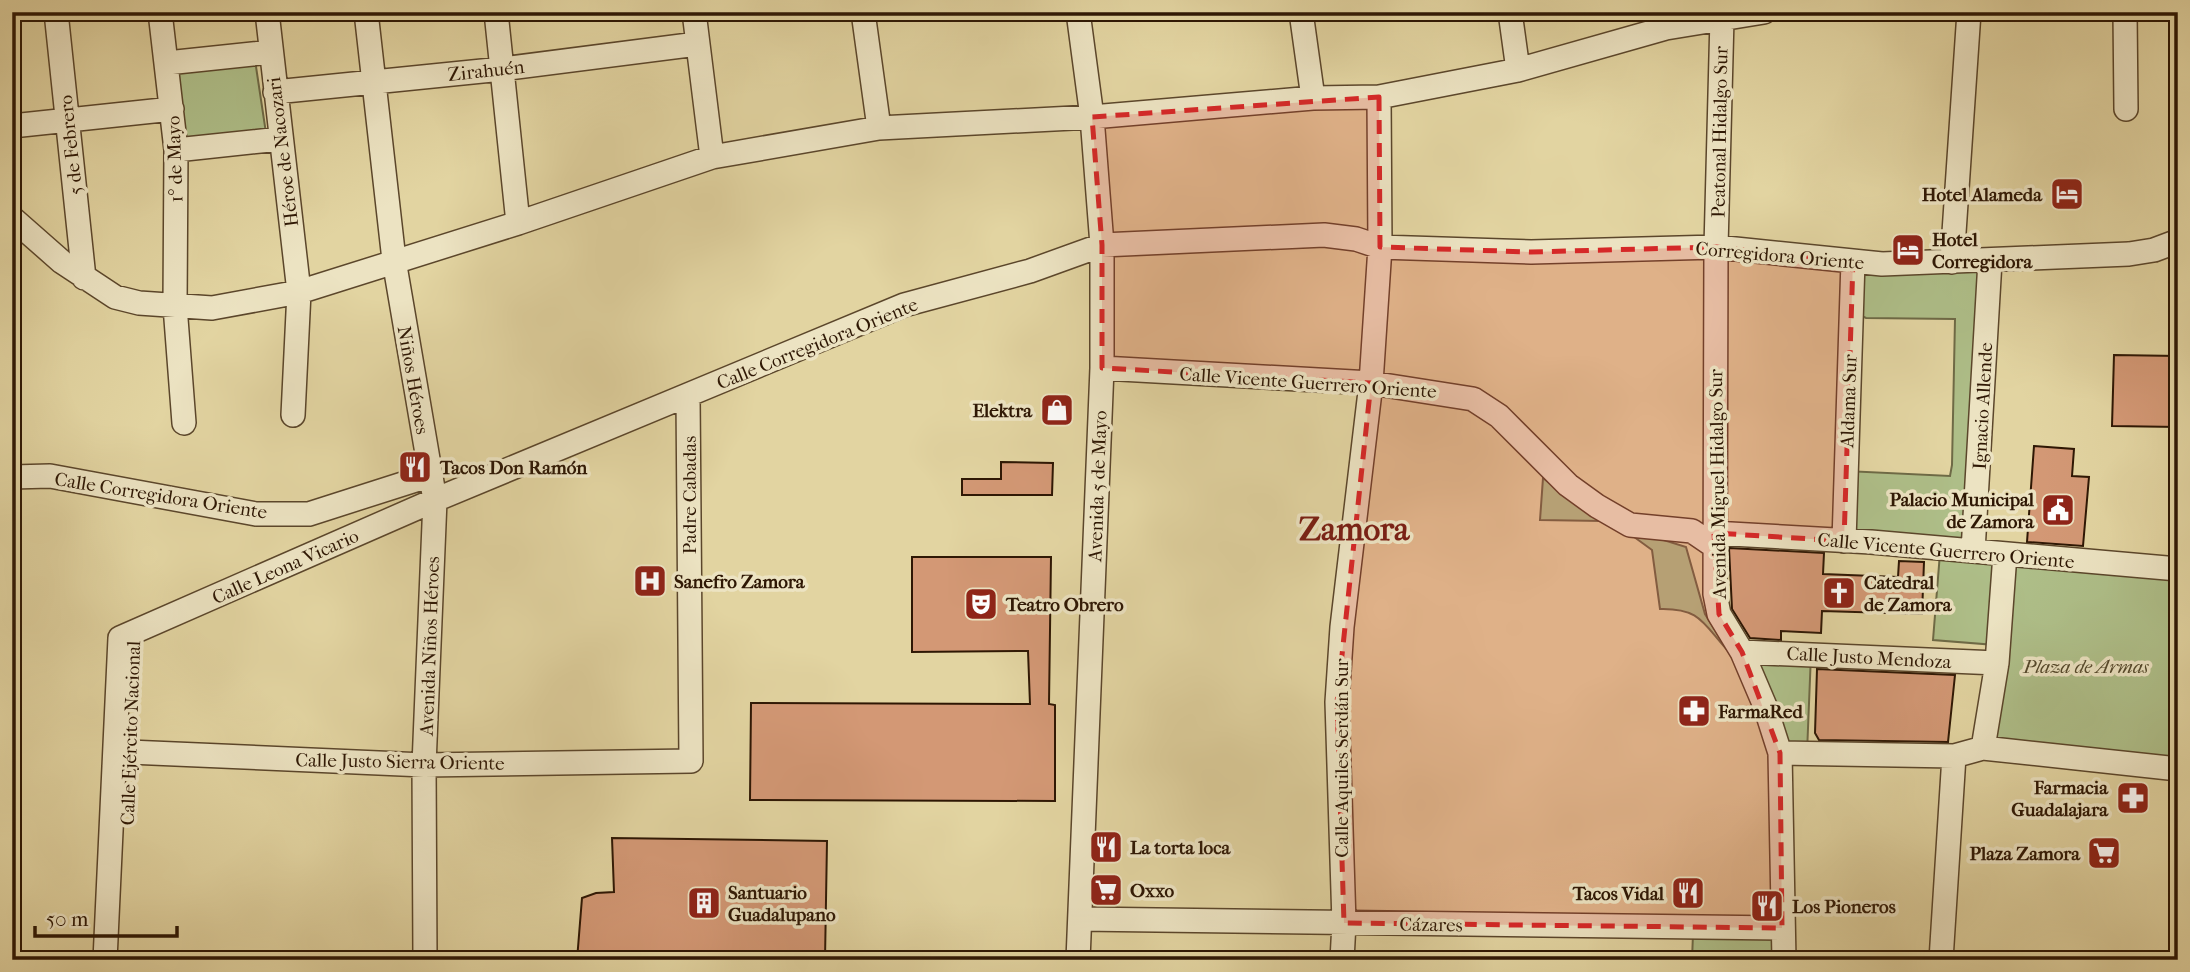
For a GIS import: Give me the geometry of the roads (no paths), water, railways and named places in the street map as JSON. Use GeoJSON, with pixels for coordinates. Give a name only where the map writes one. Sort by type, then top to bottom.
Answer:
{"type":"FeatureCollection","features":[{"type":"Feature","properties":{"kind":"street","name":"5 de Febrero"},"geometry":{"type":"LineString","coordinates":[[56,12],[84,278]]}},
{"type":"Feature","properties":{"kind":"street","name":"1° de Mayo"},"geometry":{"type":"LineString","coordinates":[[160,12],[176,150],[175,306],[184,423]]}},
{"type":"Feature","properties":{"kind":"street","name":"Héroe de Nacozari"},"geometry":{"type":"LineString","coordinates":[[267,12],[299,292],[293,415]]}},
{"type":"Feature","properties":{"kind":"street","name":"Niños Héroes"},"geometry":{"type":"LineString","coordinates":[[366,12],[394,260],[435,500]]}},
{"type":"Feature","properties":{"kind":"street"},"geometry":{"type":"LineString","coordinates":[[496,12],[518,223]]}},
{"type":"Feature","properties":{"kind":"street"},"geometry":{"type":"LineString","coordinates":[[694,12],[712,157]]}},
{"type":"Feature","properties":{"kind":"street"},"geometry":{"type":"LineString","coordinates":[[863,12],[878,128]]}},
{"type":"Feature","properties":{"kind":"street","name":"Avenida 5 de Mayo"},"geometry":{"type":"LineString","coordinates":[[1078,12],[1092,117],[1102,245],[1102,368],[1078,960]]}},
{"type":"Feature","properties":{"kind":"street"},"geometry":{"type":"LineString","coordinates":[[1301,12],[1312,98]]}},
{"type":"Feature","properties":{"kind":"street"},"geometry":{"type":"LineString","coordinates":[[1510,12],[1518,70]]}},
{"type":"Feature","properties":{"kind":"street"},"geometry":{"type":"LineString","coordinates":[[12,218],[84,278],[115,297],[139,303],[212,308],[299,292],[518,223],[712,157],[878,128],[1092,117],[1312,98],[1379,97],[1518,70],[1628,38],[1764,12]]}},
{"type":"Feature","properties":{"kind":"street"},"geometry":{"type":"LineString","coordinates":[[1952,262],[1969,12]]}},
{"type":"Feature","properties":{"kind":"street"},"geometry":{"type":"LineString","coordinates":[[2125,12],[2126,109]]}},
{"type":"Feature","properties":{"kind":"street","name":"Peatonal Hidalgo Sur"},"geometry":{"type":"LineString","coordinates":[[1716,247],[1722,18]]}},
{"type":"Feature","properties":{"kind":"street","name":"Zirahuén"},"geometry":{"type":"LineString","coordinates":[[275,92],[502,69],[697,44]]}},
{"type":"Feature","properties":{"kind":"street"},"geometry":{"type":"LineString","coordinates":[[167,63],[271,52]]}},
{"type":"Feature","properties":{"kind":"street","name":"Calle Aquiles Serdán Sur"},"geometry":{"type":"LineString","coordinates":[[1342,960],[1344,923],[1337,702],[1342,627],[1371,383],[1380,247],[1379,97]]}},
{"type":"Feature","properties":{"kind":"street"},"geometry":{"type":"LineString","coordinates":[[12,127],[172,109]]}},
{"type":"Feature","properties":{"kind":"street"},"geometry":{"type":"LineString","coordinates":[[176,150],[280,139]]}},
{"type":"Feature","properties":{"kind":"street","name":"Calle Corregidora Oriente"},"geometry":{"type":"LineString","coordinates":[[435,500],[904,305],[1030,271],[1102,245],[1324,235],[1356,239],[1380,247]]}},
{"type":"Feature","properties":{"kind":"street","name":"Corregidora Oriente"},"geometry":{"type":"LineString","coordinates":[[1380,247],[1531,252],[1716,247],[1882,264],[2129,254],[2154,250],[2178,241]]}},
{"type":"Feature","properties":{"kind":"street","name":"Avenida Miguel Hidalgo Sur"},"geometry":{"type":"LineString","coordinates":[[1716,247],[1715,594],[1719,614],[1742,652],[1765,706],[1780,753],[1784,960]]}},
{"type":"Feature","properties":{"kind":"street","name":"Aldama Sur"},"geometry":{"type":"LineString","coordinates":[[1844,541],[1853,261]]}},
{"type":"Feature","properties":{"kind":"street","name":"Ignacio Allende"},"geometry":{"type":"LineString","coordinates":[[1973,551],[1990,261]]}},
{"type":"Feature","properties":{"kind":"street","name":"Calle Vicente Guerrero Oriente"},"geometry":{"type":"LineString","coordinates":[[1102,368],[1371,383],[1473,398],[1499,416],[1568,485],[1630,525],[1692,531],[1714,540],[1844,541],[2178,569]]}},
{"type":"Feature","properties":{"kind":"street","name":"Padre Cabadas"},"geometry":{"type":"LineString","coordinates":[[688,396],[691,761]]}},
{"type":"Feature","properties":{"kind":"street","name":"Calle Corregidora Oriente"},"geometry":{"type":"LineString","coordinates":[[12,477],[50,476],[257,514],[309,514],[430,475]]}},
{"type":"Feature","properties":{"kind":"street","name":"Calle Leona Vicario"},"geometry":{"type":"LineString","coordinates":[[135,632],[435,500]]}},
{"type":"Feature","properties":{"kind":"street","name":"Avenida Niños Héroes"},"geometry":{"type":"LineString","coordinates":[[425,960],[424,765],[435,500]]}},
{"type":"Feature","properties":{"kind":"street"},"geometry":{"type":"LineString","coordinates":[[1983,748],[1997,663],[2005,554]]}},
{"type":"Feature","properties":{"kind":"street","name":"Calle Ejército Nacional"},"geometry":{"type":"LineString","coordinates":[[121,960],[120,638],[135,632]]}},
{"type":"Feature","properties":{"kind":"street","name":"Calle Justo Mendoza"},"geometry":{"type":"LineString","coordinates":[[1742,652],[1997,663]]}},
{"type":"Feature","properties":{"kind":"street"},"geometry":{"type":"LineString","coordinates":[[1780,753],[1954,756],[1983,748],[2178,769]]}},
{"type":"Feature","properties":{"kind":"street"},"geometry":{"type":"LineString","coordinates":[[1941,960],[1954,756]]}},
{"type":"Feature","properties":{"kind":"street","name":"Calle Justo Sierra Oriente"},"geometry":{"type":"LineString","coordinates":[[122,759],[424,765],[691,761]]}},
{"type":"Feature","properties":{"kind":"street","name":"Calle Ejército Nacional"},"geometry":{"type":"LineString","coordinates":[[105,960],[122,759]]}},
{"type":"Feature","properties":{"kind":"street","name":"Cázares"},"geometry":{"type":"LineString","coordinates":[[1080,919],[1782,928]]}},
{"type":"Feature","properties":{"kind":"place","name":"Hotel Alameda"},"geometry":{"type":"Point","coordinates":[2067,194]}},
{"type":"Feature","properties":{"kind":"place","name":"Hotel Corregidora"},"geometry":{"type":"Point","coordinates":[1908,250]}},
{"type":"Feature","properties":{"kind":"place","name":"Elektra"},"geometry":{"type":"Point","coordinates":[1057,410]}},
{"type":"Feature","properties":{"kind":"place","name":"Tacos Don Ramón"},"geometry":{"type":"Point","coordinates":[415,467]}},
{"type":"Feature","properties":{"kind":"place","name":"Palacio Municipal de Zamora"},"geometry":{"type":"Point","coordinates":[2058,510]}},
{"type":"Feature","properties":{"kind":"place","name":"Sanefro Zamora"},"geometry":{"type":"Point","coordinates":[650,581]}},
{"type":"Feature","properties":{"kind":"place","name":"Catedral de Zamora"},"geometry":{"type":"Point","coordinates":[1839,593]}},
{"type":"Feature","properties":{"kind":"place","name":"Teatro Obrero"},"geometry":{"type":"Point","coordinates":[981,604]}},
{"type":"Feature","properties":{"kind":"place","name":"FarmaRed"},"geometry":{"type":"Point","coordinates":[1694,711]}},
{"type":"Feature","properties":{"kind":"place","name":"Farmacia Guadalajara"},"geometry":{"type":"Point","coordinates":[2133,798]}},
{"type":"Feature","properties":{"kind":"place","name":"La torta loca"},"geometry":{"type":"Point","coordinates":[1106,847]}},
{"type":"Feature","properties":{"kind":"place","name":"Plaza Zamora"},"geometry":{"type":"Point","coordinates":[2104,853]}},
{"type":"Feature","properties":{"kind":"place","name":"Oxxo"},"geometry":{"type":"Point","coordinates":[1106,890]}},
{"type":"Feature","properties":{"kind":"place","name":"Tacos Vidal"},"geometry":{"type":"Point","coordinates":[1688,893]}},
{"type":"Feature","properties":{"kind":"place","name":"Santuario Guadalupano"},"geometry":{"type":"Point","coordinates":[704,903]}},
{"type":"Feature","properties":{"kind":"place","name":"Los Pioneros"},"geometry":{"type":"Point","coordinates":[1767,906]}},
{"type":"Feature","properties":{"kind":"district","name":"Zamora"},"geometry":{"type":"Point","coordinates":[1354,528]}},
{"type":"Feature","properties":{"kind":"park label","name":"Plaza de Armas"},"geometry":{"type":"Point","coordinates":[2086,666]}}]}
